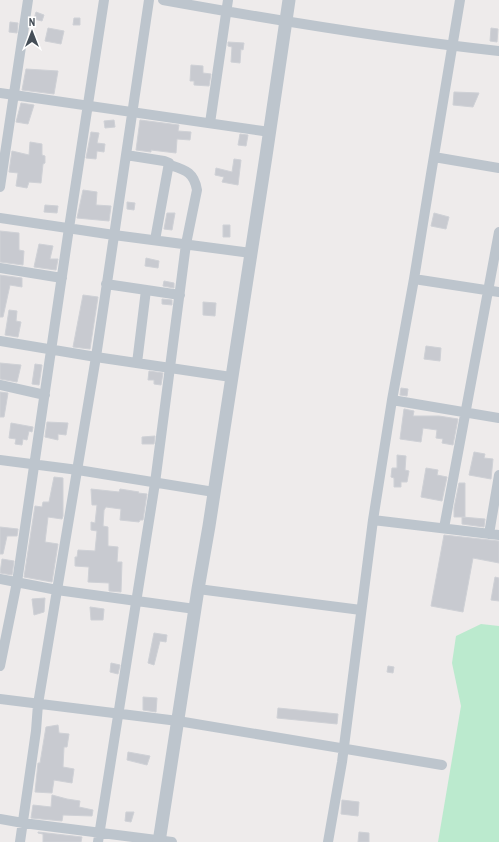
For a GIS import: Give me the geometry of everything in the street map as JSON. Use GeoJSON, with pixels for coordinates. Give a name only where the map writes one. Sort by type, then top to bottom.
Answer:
{"type":"FeatureCollection","features":[{"type":"Feature","properties":{"kind":"street"},"geometry":{"type":"LineString","coordinates":[[0,186],[28,0]]}},
{"type":"Feature","properties":{"kind":"street"},"geometry":{"type":"LineString","coordinates":[[0,666],[17,582],[104,0]]}},
{"type":"Feature","properties":{"kind":"street"},"geometry":{"type":"LineString","coordinates":[[20,842],[36,731],[38,704],[96,357],[149,0]]}},
{"type":"Feature","properties":{"kind":"street"},"geometry":{"type":"LineString","coordinates":[[163,0],[285,22],[453,46],[499,51]]}},
{"type":"Feature","properties":{"kind":"street"},"geometry":{"type":"LineString","coordinates":[[210,123],[228,0]]}},
{"type":"Feature","properties":{"kind":"street"},"geometry":{"type":"LineString","coordinates":[[0,819],[99,837],[164,841],[178,721],[270,132],[289,0]]}},
{"type":"Feature","properties":{"kind":"street"},"geometry":{"type":"LineString","coordinates":[[328,842],[343,749],[373,520],[460,0]]}},
{"type":"Feature","properties":{"kind":"street"},"geometry":{"type":"LineString","coordinates":[[0,93],[270,132]]}},
{"type":"Feature","properties":{"kind":"street"},"geometry":{"type":"LineString","coordinates":[[99,837],[155,483],[186,244],[197,190],[196,182],[186,170],[170,165],[164,160],[126,155]]}},
{"type":"Feature","properties":{"kind":"street"},"geometry":{"type":"LineString","coordinates":[[434,157],[499,168]]}},
{"type":"Feature","properties":{"kind":"street"},"geometry":{"type":"LineString","coordinates":[[155,240],[170,165]]}},
{"type":"Feature","properties":{"kind":"street"},"geometry":{"type":"LineString","coordinates":[[0,218],[251,253]]}},
{"type":"Feature","properties":{"kind":"street"},"geometry":{"type":"LineString","coordinates":[[444,528],[499,232]]}},
{"type":"Feature","properties":{"kind":"street"},"geometry":{"type":"LineString","coordinates":[[0,268],[62,278]]}},
{"type":"Feature","properties":{"kind":"street"},"geometry":{"type":"LineString","coordinates":[[414,279],[499,292]]}},
{"type":"Feature","properties":{"kind":"street"},"geometry":{"type":"LineString","coordinates":[[106,284],[180,295]]}},
{"type":"Feature","properties":{"kind":"street"},"geometry":{"type":"LineString","coordinates":[[137,363],[146,290]]}},
{"type":"Feature","properties":{"kind":"street"},"geometry":{"type":"LineString","coordinates":[[0,341],[231,377]]}},
{"type":"Feature","properties":{"kind":"street"},"geometry":{"type":"LineString","coordinates":[[0,385],[45,395]]}},
{"type":"Feature","properties":{"kind":"street"},"geometry":{"type":"LineString","coordinates":[[392,400],[499,418]]}},
{"type":"Feature","properties":{"kind":"street"},"geometry":{"type":"LineString","coordinates":[[0,460],[78,470],[214,492]]}},
{"type":"Feature","properties":{"kind":"street"},"geometry":{"type":"LineString","coordinates":[[373,520],[494,534],[499,475]]}},
{"type":"Feature","properties":{"kind":"street"},"geometry":{"type":"LineString","coordinates":[[0,579],[57,590],[195,609]]}},
{"type":"Feature","properties":{"kind":"street"},"geometry":{"type":"LineString","coordinates":[[198,589],[361,610]]}},
{"type":"Feature","properties":{"kind":"street"},"geometry":{"type":"LineString","coordinates":[[0,699],[178,721],[442,765]]}},
{"type":"Feature","properties":{"kind":"green space"},"geometry":{"type":"Polygon","coordinates":[[[481,624],[499,626],[499,842],[438,842],[461,706],[452,663],[456,636],[481,624]]]}},
{"type":"Feature","properties":{"kind":"building"},"geometry":{"type":"Polygon","coordinates":[[[36,12],[44,15],[42,21],[34,19],[36,12]]]}},
{"type":"Feature","properties":{"kind":"building"},"geometry":{"type":"Polygon","coordinates":[[[74,18],[80,18],[80,25],[73,25],[74,18]]]}},
{"type":"Feature","properties":{"kind":"building"},"geometry":{"type":"Polygon","coordinates":[[[10,22],[18,23],[17,33],[9,32],[10,22]]]}},
{"type":"Feature","properties":{"kind":"building"},"geometry":{"type":"Polygon","coordinates":[[[48,28],[64,31],[61,44],[45,41],[48,28]]]}},
{"type":"Feature","properties":{"kind":"building"},"geometry":{"type":"Polygon","coordinates":[[[491,28],[498,29],[497,42],[490,41],[491,28]]]}},
{"type":"Feature","properties":{"kind":"building"},"geometry":{"type":"Polygon","coordinates":[[[228,42],[244,43],[243,50],[241,49],[240,63],[231,62],[232,47],[228,46],[228,42]]]}},
{"type":"Feature","properties":{"kind":"building"},"geometry":{"type":"Polygon","coordinates":[[[191,65],[203,66],[203,73],[211,74],[209,86],[194,85],[194,81],[190,81],[191,65]]]}},
{"type":"Feature","properties":{"kind":"building"},"geometry":{"type":"Polygon","coordinates":[[[26,69],[58,71],[54,94],[22,90],[26,69]]]}},
{"type":"Feature","properties":{"kind":"building"},"geometry":{"type":"Polygon","coordinates":[[[454,92],[479,93],[473,107],[453,105],[454,92]]]}},
{"type":"Feature","properties":{"kind":"building"},"geometry":{"type":"Polygon","coordinates":[[[21,103],[34,105],[28,124],[16,122],[21,103]]]}},
{"type":"Feature","properties":{"kind":"building"},"geometry":{"type":"Polygon","coordinates":[[[114,120],[115,127],[105,128],[104,121],[114,120]]]}},
{"type":"Feature","properties":{"kind":"building"},"geometry":{"type":"Polygon","coordinates":[[[140,120],[179,125],[178,131],[191,132],[190,140],[177,139],[176,153],[136,150],[140,120]]]}},
{"type":"Feature","properties":{"kind":"building"},"geometry":{"type":"Polygon","coordinates":[[[91,132],[99,133],[97,143],[105,144],[104,152],[97,151],[96,159],[86,158],[91,132]]]}},
{"type":"Feature","properties":{"kind":"building"},"geometry":{"type":"Polygon","coordinates":[[[240,134],[248,135],[246,146],[238,145],[240,134]]]}},
{"type":"Feature","properties":{"kind":"building"},"geometry":{"type":"Polygon","coordinates":[[[30,142],[42,144],[42,155],[45,156],[45,163],[43,164],[41,183],[29,182],[27,188],[16,186],[18,173],[9,172],[12,151],[29,155],[30,142]]]}},
{"type":"Feature","properties":{"kind":"building"},"geometry":{"type":"Polygon","coordinates":[[[234,159],[241,160],[238,185],[222,182],[224,177],[215,175],[216,168],[232,172],[234,159]]]}},
{"type":"Feature","properties":{"kind":"building"},"geometry":{"type":"Polygon","coordinates":[[[83,190],[97,192],[96,205],[111,206],[109,221],[77,218],[83,190]]]}},
{"type":"Feature","properties":{"kind":"building"},"geometry":{"type":"Polygon","coordinates":[[[127,202],[135,203],[134,210],[127,209],[127,202]]]}},
{"type":"Feature","properties":{"kind":"building"},"geometry":{"type":"Polygon","coordinates":[[[45,205],[58,206],[57,213],[44,212],[45,205]]]}},
{"type":"Feature","properties":{"kind":"building"},"geometry":{"type":"Polygon","coordinates":[[[167,213],[175,213],[172,230],[164,229],[167,213]]]}},
{"type":"Feature","properties":{"kind":"building"},"geometry":{"type":"Polygon","coordinates":[[[434,213],[449,217],[446,229],[431,226],[434,213]]]}},
{"type":"Feature","properties":{"kind":"building"},"geometry":{"type":"Polygon","coordinates":[[[223,225],[230,225],[230,237],[223,237],[223,225]]]}},
{"type":"Feature","properties":{"kind":"building"},"geometry":{"type":"Polygon","coordinates":[[[0,231],[19,233],[19,250],[24,251],[23,265],[0,262],[0,231]]]}},
{"type":"Feature","properties":{"kind":"building"},"geometry":{"type":"Polygon","coordinates":[[[39,244],[53,246],[50,259],[58,259],[56,270],[34,267],[39,244]]]}},
{"type":"Feature","properties":{"kind":"building"},"geometry":{"type":"Polygon","coordinates":[[[146,258],[159,261],[158,268],[145,266],[146,258]]]}},
{"type":"Feature","properties":{"kind":"building"},"geometry":{"type":"Polygon","coordinates":[[[0,275],[22,278],[22,287],[10,285],[3,317],[0,317],[0,275]]]}},
{"type":"Feature","properties":{"kind":"building"},"geometry":{"type":"Polygon","coordinates":[[[164,281],[174,283],[174,288],[163,286],[164,281]]]}},
{"type":"Feature","properties":{"kind":"building"},"geometry":{"type":"Polygon","coordinates":[[[83,295],[98,297],[90,349],[73,347],[83,295]]]}},
{"type":"Feature","properties":{"kind":"building"},"geometry":{"type":"Polygon","coordinates":[[[162,299],[172,300],[172,305],[162,304],[162,299]]]}},
{"type":"Feature","properties":{"kind":"building"},"geometry":{"type":"Polygon","coordinates":[[[203,302],[216,303],[215,316],[203,315],[203,302]]]}},
{"type":"Feature","properties":{"kind":"building"},"geometry":{"type":"Polygon","coordinates":[[[9,310],[17,311],[16,321],[21,322],[18,337],[5,335],[9,310]]]}},
{"type":"Feature","properties":{"kind":"building"},"geometry":{"type":"Polygon","coordinates":[[[426,346],[441,348],[440,361],[424,359],[426,346]]]}},
{"type":"Feature","properties":{"kind":"building"},"geometry":{"type":"Polygon","coordinates":[[[0,363],[21,365],[17,382],[0,379],[0,363]]]}},
{"type":"Feature","properties":{"kind":"building"},"geometry":{"type":"Polygon","coordinates":[[[35,364],[42,365],[39,385],[32,384],[35,364]]]}},
{"type":"Feature","properties":{"kind":"building"},"geometry":{"type":"Polygon","coordinates":[[[149,371],[163,373],[161,385],[154,384],[154,380],[148,380],[149,371]]]}},
{"type":"Feature","properties":{"kind":"building"},"geometry":{"type":"Polygon","coordinates":[[[401,388],[408,389],[407,396],[400,395],[401,388]]]}},
{"type":"Feature","properties":{"kind":"building"},"geometry":{"type":"Polygon","coordinates":[[[0,392],[8,393],[4,417],[0,417],[0,392]]]}},
{"type":"Feature","properties":{"kind":"building"},"geometry":{"type":"Polygon","coordinates":[[[404,409],[414,411],[413,416],[439,416],[458,419],[453,445],[442,443],[443,439],[436,438],[437,430],[423,428],[421,442],[400,439],[404,409]]]}},
{"type":"Feature","properties":{"kind":"building"},"geometry":{"type":"Polygon","coordinates":[[[47,422],[68,423],[66,435],[58,434],[58,440],[45,437],[47,422]]]}},
{"type":"Feature","properties":{"kind":"building"},"geometry":{"type":"Polygon","coordinates":[[[11,423],[33,427],[32,432],[29,431],[27,440],[23,439],[22,445],[15,444],[16,439],[9,438],[11,423]]]}},
{"type":"Feature","properties":{"kind":"building"},"geometry":{"type":"Polygon","coordinates":[[[155,436],[154,444],[142,444],[142,437],[155,436]]]}},
{"type":"Feature","properties":{"kind":"building"},"geometry":{"type":"Polygon","coordinates":[[[474,452],[485,454],[484,458],[493,459],[491,479],[469,475],[474,452]]]}},
{"type":"Feature","properties":{"kind":"building"},"geometry":{"type":"Polygon","coordinates":[[[397,455],[406,456],[405,470],[409,471],[407,482],[401,482],[401,487],[394,487],[394,478],[391,477],[392,468],[397,468],[397,455]]]}},
{"type":"Feature","properties":{"kind":"building"},"geometry":{"type":"Polygon","coordinates":[[[426,468],[438,470],[437,475],[447,477],[442,501],[421,497],[426,468]]]}},
{"type":"Feature","properties":{"kind":"building"},"geometry":{"type":"Polygon","coordinates":[[[54,477],[63,478],[63,516],[62,519],[48,517],[45,542],[58,544],[52,582],[24,577],[35,506],[42,507],[43,502],[49,502],[54,477]]]}},
{"type":"Feature","properties":{"kind":"building"},"geometry":{"type":"Polygon","coordinates":[[[459,483],[465,483],[465,517],[454,517],[454,508],[459,483]]]}},
{"type":"Feature","properties":{"kind":"building"},"geometry":{"type":"Polygon","coordinates":[[[91,489],[119,492],[120,489],[147,494],[143,520],[140,520],[139,522],[120,520],[121,509],[106,507],[104,510],[103,526],[108,527],[108,546],[118,547],[117,562],[122,562],[121,592],[109,591],[109,583],[88,582],[89,567],[75,566],[75,557],[77,557],[78,550],[95,551],[97,531],[91,530],[91,522],[95,523],[97,505],[92,505],[91,489]]]}},
{"type":"Feature","properties":{"kind":"building"},"geometry":{"type":"Polygon","coordinates":[[[462,517],[485,519],[484,527],[462,524],[462,517]]]}},
{"type":"Feature","properties":{"kind":"building"},"geometry":{"type":"Polygon","coordinates":[[[0,527],[18,529],[17,536],[7,536],[3,554],[0,554],[0,527]]]}},
{"type":"Feature","properties":{"kind":"building"},"geometry":{"type":"Polygon","coordinates":[[[444,535],[499,541],[499,563],[473,558],[463,612],[431,606],[444,535]]]}},
{"type":"Feature","properties":{"kind":"building"},"geometry":{"type":"Polygon","coordinates":[[[2,559],[14,561],[12,575],[0,573],[2,559]]]}},
{"type":"Feature","properties":{"kind":"building"},"geometry":{"type":"Polygon","coordinates":[[[495,577],[499,578],[499,601],[491,600],[495,577]]]}},
{"type":"Feature","properties":{"kind":"building"},"geometry":{"type":"Polygon","coordinates":[[[45,598],[44,612],[34,615],[32,599],[45,598]]]}},
{"type":"Feature","properties":{"kind":"building"},"geometry":{"type":"Polygon","coordinates":[[[90,607],[104,609],[103,620],[91,620],[90,607]]]}},
{"type":"Feature","properties":{"kind":"building"},"geometry":{"type":"Polygon","coordinates":[[[154,633],[167,635],[166,642],[160,641],[154,665],[148,663],[154,633]]]}},
{"type":"Feature","properties":{"kind":"building"},"geometry":{"type":"Polygon","coordinates":[[[111,663],[120,665],[118,674],[110,672],[111,663]]]}},
{"type":"Feature","properties":{"kind":"building"},"geometry":{"type":"Polygon","coordinates":[[[388,666],[394,667],[393,673],[387,672],[388,666]]]}},
{"type":"Feature","properties":{"kind":"building"},"geometry":{"type":"Polygon","coordinates":[[[143,697],[157,698],[156,712],[143,710],[143,697]]]}},
{"type":"Feature","properties":{"kind":"building"},"geometry":{"type":"Polygon","coordinates":[[[278,708],[338,714],[337,724],[277,718],[278,708]]]}},
{"type":"Feature","properties":{"kind":"building"},"geometry":{"type":"Polygon","coordinates":[[[58,725],[59,733],[69,734],[67,747],[64,747],[63,767],[74,769],[72,783],[54,780],[52,793],[35,792],[38,763],[40,763],[46,727],[58,725]]]}},
{"type":"Feature","properties":{"kind":"building"},"geometry":{"type":"Polygon","coordinates":[[[128,752],[150,756],[147,765],[127,760],[128,752]]]}},
{"type":"Feature","properties":{"kind":"building"},"geometry":{"type":"Polygon","coordinates":[[[52,795],[80,801],[79,807],[93,810],[92,816],[63,815],[62,821],[31,818],[33,805],[51,807],[52,795]]]}},
{"type":"Feature","properties":{"kind":"building"},"geometry":{"type":"Polygon","coordinates":[[[342,800],[359,802],[358,816],[341,814],[342,800]]]}},
{"type":"Feature","properties":{"kind":"building"},"geometry":{"type":"Polygon","coordinates":[[[126,812],[134,812],[131,822],[125,821],[126,812]]]}},
{"type":"Feature","properties":{"kind":"building"},"geometry":{"type":"Polygon","coordinates":[[[38,832],[82,837],[81,842],[43,842],[43,834],[38,832]]]}},
{"type":"Feature","properties":{"kind":"building"},"geometry":{"type":"Polygon","coordinates":[[[359,832],[369,833],[369,842],[358,842],[359,832]]]}}]}
